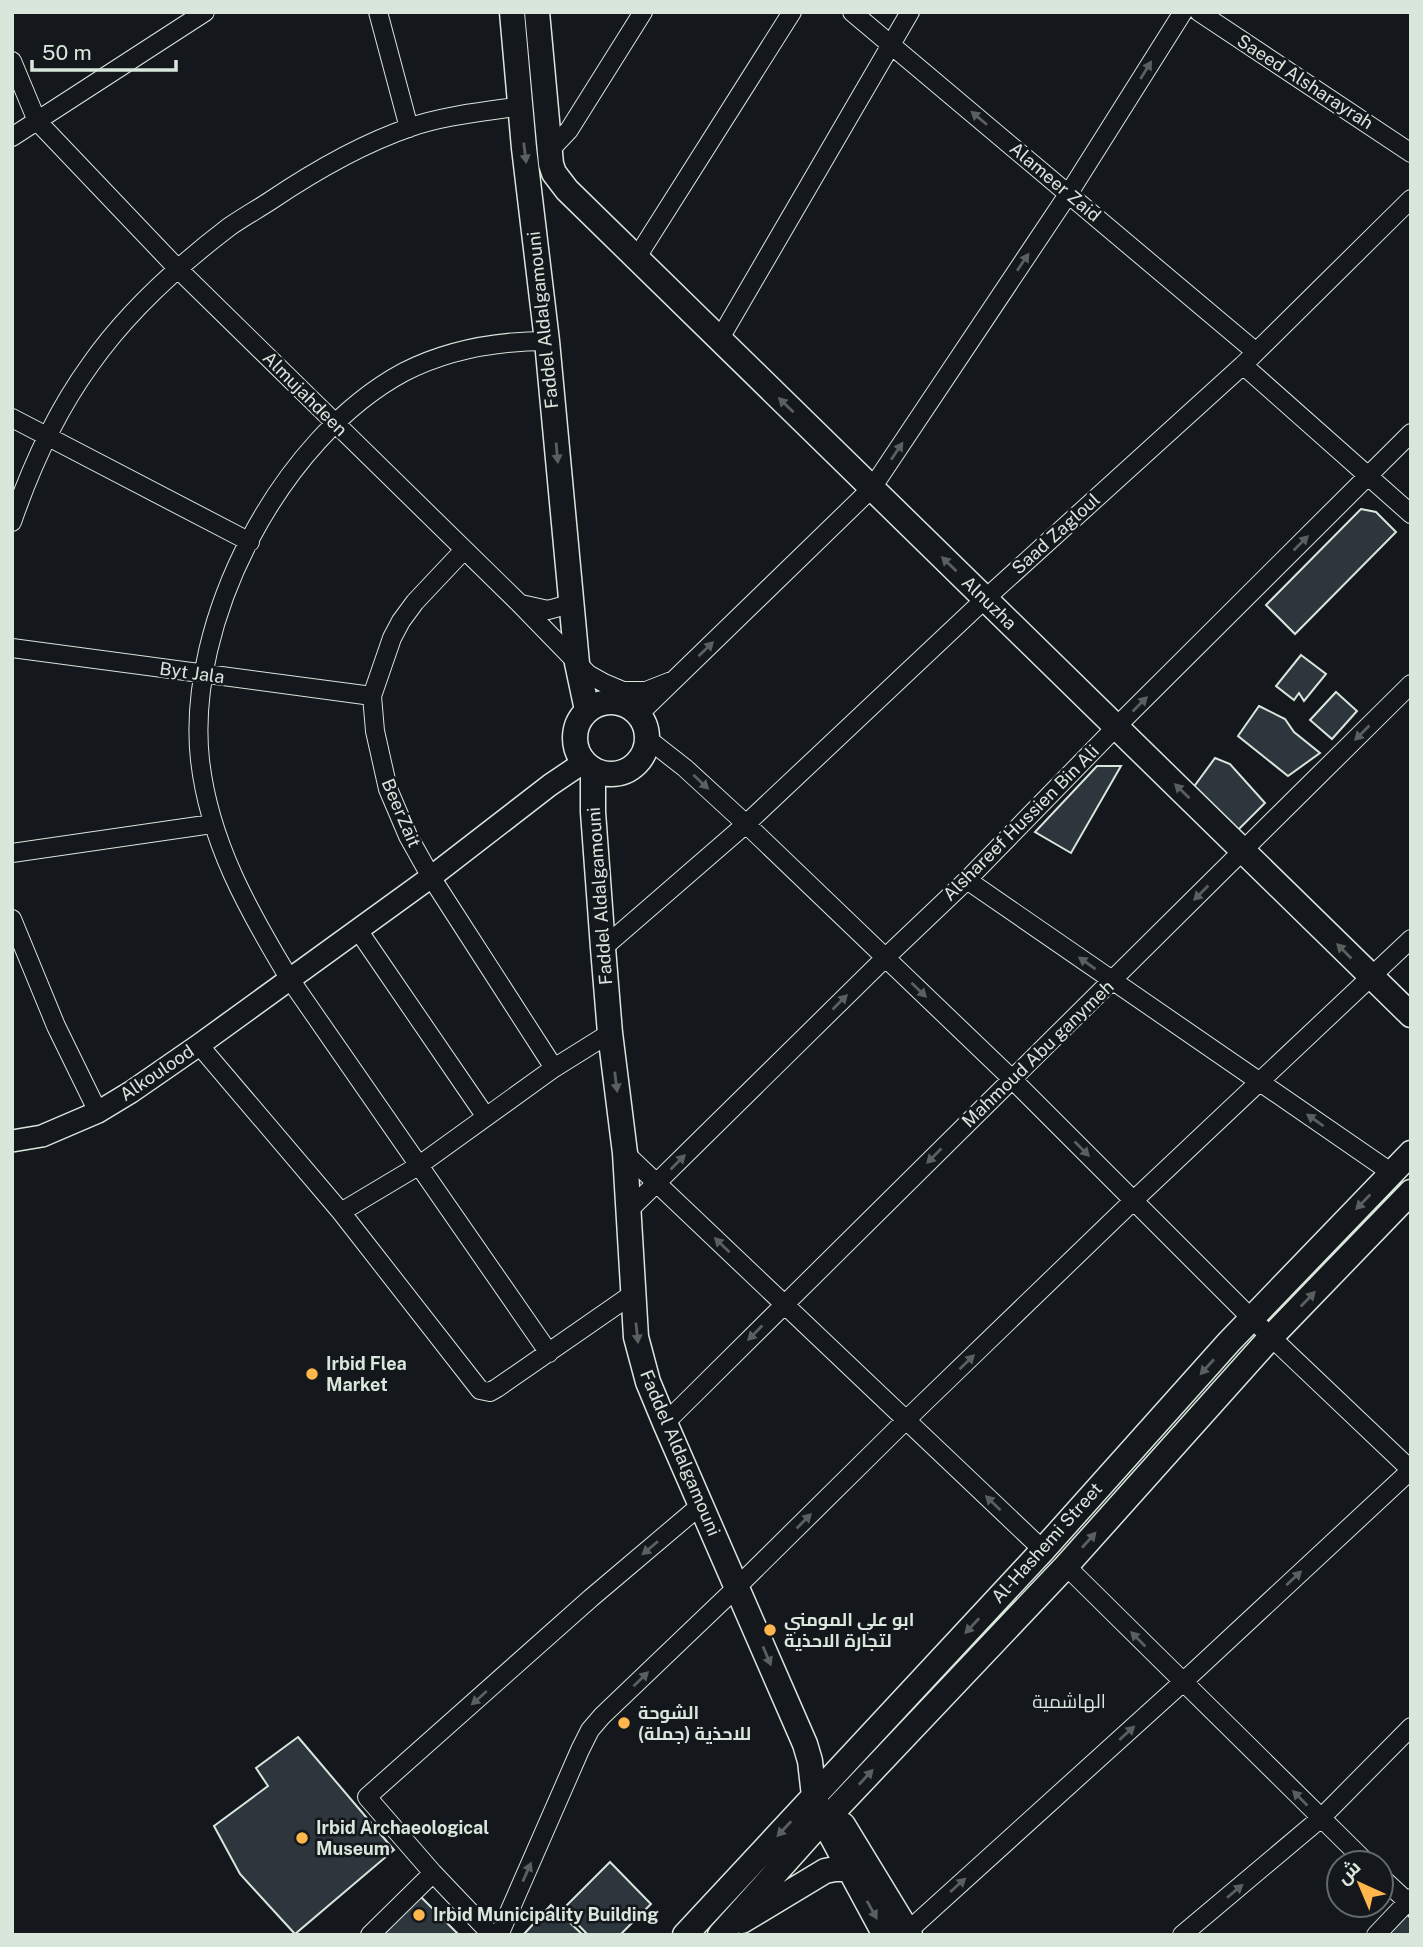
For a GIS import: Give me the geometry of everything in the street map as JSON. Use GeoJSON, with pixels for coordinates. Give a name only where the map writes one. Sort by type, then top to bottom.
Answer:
{"type":"FeatureCollection","features":[{"type":"Feature","properties":{"kind":"main road","name":"Faddel Aldalgamouni"},"geometry":{"type":"LineString","coordinates":[[512,12],[547,341],[570,604],[577,663],[587,710]]}},
{"type":"Feature","properties":{"kind":"main road","name":"Alnuzha"},"geometry":{"type":"LineString","coordinates":[[537,12],[551,164],[554,173],[567,190],[1411,1015]]}},
{"type":"Feature","properties":{"kind":"main road"},"geometry":{"type":"LineString","coordinates":[[532,213],[535,199],[542,190],[555,186],[567,190]]}},
{"type":"Feature","properties":{"kind":"main road"},"geometry":{"type":"LineString","coordinates":[[608,701],[620,702],[639,714],[648,739],[639,762],[629,770],[617,774],[604,774],[588,766],[578,753],[575,741],[580,719],[587,710],[608,701]]}},
{"type":"Feature","properties":{"kind":"main road","name":"Faddel Aldalgamouni"},"geometry":{"type":"LineString","coordinates":[[588,766],[610,1034],[625,1153],[636,1337],[665,1423],[805,1744],[818,1791],[829,1815]]}},
{"type":"Feature","properties":{"kind":"main road","name":"Al-Hashemi Street"},"geometry":{"type":"LineString","coordinates":[[685,1935],[1042,1550],[1251,1318],[1411,1153]]}},
{"type":"Feature","properties":{"kind":"main road","name":"Al-Hashemi Street"},"geometry":{"type":"LineString","coordinates":[[720,1934],[829,1815],[1066,1566],[1271,1337],[1411,1192]]}},
{"type":"Feature","properties":{"kind":"main road"},"geometry":{"type":"LineString","coordinates":[[829,1815],[849,1869],[901,1934]]}},
{"type":"Feature","properties":{"kind":"main road"},"geometry":{"type":"LineString","coordinates":[[829,1815],[901,1934]]}},
{"type":"Feature","properties":{"kind":"main road"},"geometry":{"type":"LineString","coordinates":[[720,1934],[825,1871],[849,1869]]}},
{"type":"Feature","properties":{"kind":"street"},"geometry":{"type":"LineString","coordinates":[[12,137],[205,12]]}},
{"type":"Feature","properties":{"kind":"street"},"geometry":{"type":"LineString","coordinates":[[378,12],[409,128]]}},
{"type":"Feature","properties":{"kind":"street"},"geometry":{"type":"LineString","coordinates":[[550,150],[569,130],[643,12]]}},
{"type":"Feature","properties":{"kind":"street"},"geometry":{"type":"LineString","coordinates":[[637,257],[792,12]]}},
{"type":"Feature","properties":{"kind":"street","name":"Alameer Zaid"},"geometry":{"type":"LineString","coordinates":[[852,12],[1256,352]]}},
{"type":"Feature","properties":{"kind":"street"},"geometry":{"type":"LineString","coordinates":[[719,340],[911,12]]}},
{"type":"Feature","properties":{"kind":"street"},"geometry":{"type":"LineString","coordinates":[[639,714],[872,488],[1069,193],[1183,12]]}},
{"type":"Feature","properties":{"kind":"street","name":"Saeed Alsharayrah"},"geometry":{"type":"LineString","coordinates":[[1199,12],[1411,153]]}},
{"type":"Feature","properties":{"kind":"street"},"geometry":{"type":"LineString","coordinates":[[12,61],[37,121]]}},
{"type":"Feature","properties":{"kind":"street"},"geometry":{"type":"LineString","coordinates":[[12,522],[24,486],[47,437],[78,382],[130,317],[178,269],[231,226],[287,190],[365,147],[409,128],[457,116],[520,106]]}},
{"type":"Feature","properties":{"kind":"street","name":"Almujahdeen"},"geometry":{"type":"LineString","coordinates":[[37,121],[178,269],[588,674],[623,691],[646,691],[674,680]]}},
{"type":"Feature","properties":{"kind":"street","name":"Saad Zagloul"},"geometry":{"type":"LineString","coordinates":[[603,948],[746,824],[985,599],[1243,365],[1411,200]]}},
{"type":"Feature","properties":{"kind":"street"},"geometry":{"type":"LineString","coordinates":[[547,341],[489,344],[432,360],[406,372],[380,387],[334,424],[294,469],[279,489],[250,542],[221,607],[202,675],[199,749],[212,824],[254,919],[289,978],[549,1353]]}},
{"type":"Feature","properties":{"kind":"street"},"geometry":{"type":"LineString","coordinates":[[1243,365],[1411,514]]}},
{"type":"Feature","properties":{"kind":"street"},"geometry":{"type":"LineString","coordinates":[[12,418],[250,542]]}},
{"type":"Feature","properties":{"kind":"street","name":"Alshareef Hussien Bin Ali"},"geometry":{"type":"LineString","coordinates":[[629,1210],[967,880],[1116,727],[1411,433]]}},
{"type":"Feature","properties":{"kind":"street","name":"BeerZait"},"geometry":{"type":"LineString","coordinates":[[464,550],[415,601],[401,621],[384,659],[372,696],[375,731],[388,789],[408,836],[431,877],[554,1068]]}},
{"type":"Feature","properties":{"kind":"street"},"geometry":{"type":"LineString","coordinates":[[518,602],[548,610],[570,604]]}},
{"type":"Feature","properties":{"kind":"street","name":"Byt Jala"},"geometry":{"type":"LineString","coordinates":[[12,648],[372,696]]}},
{"type":"Feature","properties":{"kind":"street","name":"Mahmoud Abu ganymeh"},"geometry":{"type":"LineString","coordinates":[[665,1423],[1411,684]]}},
{"type":"Feature","properties":{"kind":"street"},"geometry":{"type":"LineString","coordinates":[[648,739],[685,768],[746,824],[1011,1078],[1251,1318],[1411,1470],[1183,1682],[901,1934]]}},
{"type":"Feature","properties":{"kind":"street","name":"Alkoulood"},"geometry":{"type":"LineString","coordinates":[[12,1141],[42,1136],[99,1112],[131,1092],[431,877],[550,785],[588,766]]}},
{"type":"Feature","properties":{"kind":"street"},"geometry":{"type":"LineString","coordinates":[[12,853],[212,824]]}},
{"type":"Feature","properties":{"kind":"street"},"geometry":{"type":"LineString","coordinates":[[967,880],[1392,1173]]}},
{"type":"Feature","properties":{"kind":"street"},"geometry":{"type":"LineString","coordinates":[[12,919],[56,1026],[99,1112]]}},
{"type":"Feature","properties":{"kind":"street"},"geometry":{"type":"LineString","coordinates":[[358,930],[485,1117]]}},
{"type":"Feature","properties":{"kind":"street"},"geometry":{"type":"LineString","coordinates":[[499,1935],[580,1750],[590,1730],[602,1716],[1134,1200],[1411,939]]}},
{"type":"Feature","properties":{"kind":"street"},"geometry":{"type":"LineString","coordinates":[[341,1212],[418,1166],[554,1068],[610,1034]]}},
{"type":"Feature","properties":{"kind":"street"},"geometry":{"type":"LineString","coordinates":[[199,1045],[341,1212],[480,1390],[490,1392],[497,1388],[634,1293]]}},
{"type":"Feature","properties":{"kind":"street"},"geometry":{"type":"LineString","coordinates":[[625,1153],[1042,1550]]}},
{"type":"Feature","properties":{"kind":"street"},"geometry":{"type":"LineString","coordinates":[[492,1935],[433,1873],[367,1797],[591,1598],[702,1504]]}},
{"type":"Feature","properties":{"kind":"street"},"geometry":{"type":"LineString","coordinates":[[1066,1566],[1353,1849]]}},
{"type":"Feature","properties":{"kind":"street"},"geometry":{"type":"LineString","coordinates":[[1182,1935],[1321,1818],[1411,1727]]}},
{"type":"Feature","properties":{"kind":"street"},"geometry":{"type":"LineString","coordinates":[[370,1935],[433,1873]]}},
{"type":"Feature","properties":{"kind":"street"},"geometry":{"type":"LineString","coordinates":[[1376,1935],[1410,1902],[1395,1889]]}},
{"type":"Feature","properties":{"kind":"building"},"geometry":{"type":"Polygon","coordinates":[[[1361,509],[1376,512],[1396,532],[1295,634],[1266,605],[1361,509]]]}},
{"type":"Feature","properties":{"kind":"building"},"geometry":{"type":"Polygon","coordinates":[[[1301,655],[1326,674],[1304,701],[1299,693],[1294,700],[1276,686],[1301,655]]]}},
{"type":"Feature","properties":{"kind":"building"},"geometry":{"type":"Polygon","coordinates":[[[1336,692],[1357,711],[1332,739],[1310,720],[1336,692]]]}},
{"type":"Feature","properties":{"kind":"building"},"geometry":{"type":"Polygon","coordinates":[[[1259,706],[1285,719],[1294,732],[1320,753],[1288,776],[1238,736],[1259,706]]]}},
{"type":"Feature","properties":{"kind":"building"},"geometry":{"type":"Polygon","coordinates":[[[1215,758],[1230,764],[1265,803],[1237,831],[1190,792],[1215,758]]]}},
{"type":"Feature","properties":{"kind":"building"},"geometry":{"type":"Polygon","coordinates":[[[1097,766],[1121,766],[1071,853],[1035,832],[1097,766]]]}},
{"type":"Feature","properties":{"kind":"building","name":"Irbid Archaeological Museum"},"geometry":{"type":"Polygon","coordinates":[[[298,1737],[394,1850],[295,1934],[240,1874],[214,1826],[268,1786],[256,1768],[298,1737]]]}},
{"type":"Feature","properties":{"kind":"building"},"geometry":{"type":"Polygon","coordinates":[[[610,1862],[651,1904],[620,1935],[588,1935],[563,1909],[610,1862]]]}},
{"type":"Feature","properties":{"kind":"building","name":"Irbid Municipality Building"},"geometry":{"type":"Polygon","coordinates":[[[419,1895],[459,1935],[379,1935],[419,1895]]]}},
{"type":"Feature","properties":{"kind":"building"},"geometry":{"type":"Polygon","coordinates":[[[551,1905],[583,1935],[523,1935],[551,1905]]]}},
{"type":"Feature","properties":{"kind":"building"},"geometry":{"type":"Polygon","coordinates":[[[1407,1915],[1411,1918],[1411,1935],[1388,1935],[1407,1915]]]}},
{"type":"Feature","properties":{"kind":"place","name":"Irbid Flea Market"},"geometry":{"type":"Point","coordinates":[312,1374]}},
{"type":"Feature","properties":{"kind":"place","name":"ابو علي المومني لتجارة الاحذية"},"geometry":{"type":"Point","coordinates":[770,1630]}},
{"type":"Feature","properties":{"kind":"place","name":"الشوحة للاحذية (جملة)"},"geometry":{"type":"Point","coordinates":[624,1723]}},
{"type":"Feature","properties":{"kind":"place","name":"Irbid Archaeological Museum"},"geometry":{"type":"Point","coordinates":[302,1838]}},
{"type":"Feature","properties":{"kind":"place","name":"Irbid Municipality Building"},"geometry":{"type":"Point","coordinates":[419,1915]}},
{"type":"Feature","properties":{"kind":"district","name":"الهاشمية"},"geometry":{"type":"Point","coordinates":[1069,1701]}}]}
